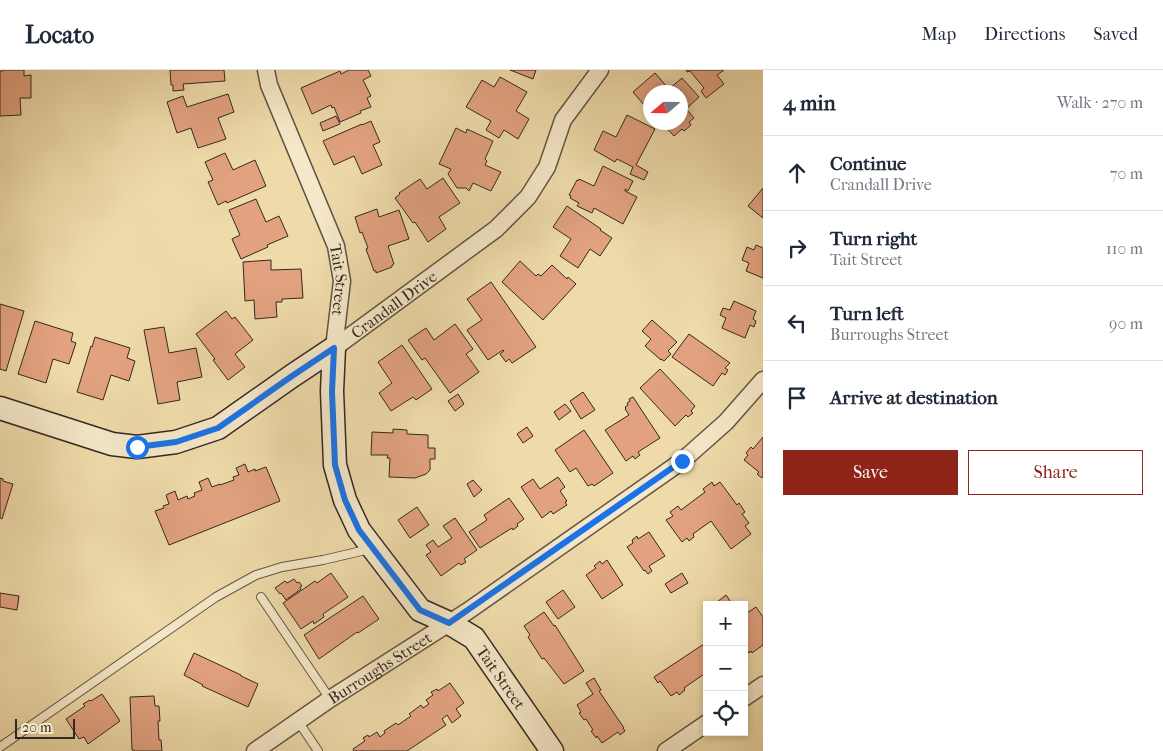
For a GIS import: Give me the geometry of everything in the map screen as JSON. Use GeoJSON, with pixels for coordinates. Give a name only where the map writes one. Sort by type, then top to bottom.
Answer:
{"type":"FeatureCollection","features":[{"type":"Feature","properties":{"kind":"street","name":"Tait Street"},"geometry":{"type":"LineString","coordinates":[[266,70],[269,85],[336,246],[342,281],[334,348],[332,392],[335,465],[345,500],[359,530],[420,610],[449,623],[474,638],[552,751]]}},
{"type":"Feature","properties":{"kind":"street","name":"Crandall Drive"},"geometry":{"type":"LineString","coordinates":[[0,408],[112,444],[137,447],[176,442],[218,428],[334,348],[496,229],[528,197],[547,167],[563,120],[600,70]]}},
{"type":"Feature","properties":{"kind":"street","name":"Burroughs Street"},"geometry":{"type":"LineString","coordinates":[[254,751],[330,699],[449,623],[682,461],[726,422],[763,380]]}},
{"type":"Feature","properties":{"kind":"street"},"geometry":{"type":"LineString","coordinates":[[748,695],[763,685]]}},
{"type":"Feature","properties":{"kind":"street"},"geometry":{"type":"LineString","coordinates":[[666,751],[703,726]]}},
{"type":"Feature","properties":{"kind":"lane"},"geometry":{"type":"LineString","coordinates":[[0,747],[216,596],[256,575],[282,567],[323,560],[372,548]]}},
{"type":"Feature","properties":{"kind":"lane"},"geometry":{"type":"LineString","coordinates":[[261,597],[330,699]]}},
{"type":"Feature","properties":{"kind":"lane"},"geometry":{"type":"LineString","coordinates":[[298,721],[318,751]]}},
{"type":"Feature","properties":{"kind":"building"},"geometry":{"type":"Polygon","coordinates":[[[24,70],[24,76],[31,75],[31,98],[20,98],[21,115],[0,116],[0,71],[24,70]]]}},
{"type":"Feature","properties":{"kind":"building"},"geometry":{"type":"Polygon","coordinates":[[[170,70],[224,70],[225,81],[183,84],[184,90],[173,91],[170,70]]]}},
{"type":"Feature","properties":{"kind":"building"},"geometry":{"type":"Polygon","coordinates":[[[349,70],[368,70],[371,76],[363,80],[371,96],[367,98],[371,107],[340,122],[334,107],[332,108],[331,105],[312,114],[301,88],[340,71],[341,74],[349,70]]]}},
{"type":"Feature","properties":{"kind":"building"},"geometry":{"type":"Polygon","coordinates":[[[510,70],[536,70],[533,79],[510,70]]]}},
{"type":"Feature","properties":{"kind":"building"},"geometry":{"type":"Polygon","coordinates":[[[686,70],[724,70],[717,75],[724,84],[706,98],[701,91],[704,88],[690,71],[687,72],[686,70]]]}},
{"type":"Feature","properties":{"kind":"building"},"geometry":{"type":"Polygon","coordinates":[[[655,73],[666,85],[643,85],[643,104],[633,92],[655,73]]]}},
{"type":"Feature","properties":{"kind":"building"},"geometry":{"type":"Polygon","coordinates":[[[500,77],[527,92],[516,111],[529,119],[518,139],[504,130],[499,138],[486,130],[491,121],[466,107],[482,80],[494,87],[500,77]]]}},
{"type":"Feature","properties":{"kind":"building"},"geometry":{"type":"Polygon","coordinates":[[[682,78],[699,97],[688,107],[688,85],[674,85],[682,78]]]}},
{"type":"Feature","properties":{"kind":"building"},"geometry":{"type":"Polygon","coordinates":[[[228,94],[234,112],[218,118],[226,139],[198,148],[191,128],[177,133],[167,102],[183,96],[187,107],[228,94]]]}},
{"type":"Feature","properties":{"kind":"building"},"geometry":{"type":"Polygon","coordinates":[[[688,111],[694,118],[689,122],[691,125],[688,128],[688,111]]]}},
{"type":"Feature","properties":{"kind":"building"},"geometry":{"type":"Polygon","coordinates":[[[627,115],[643,123],[643,130],[654,130],[636,165],[648,172],[644,180],[630,174],[633,167],[617,159],[615,162],[594,150],[603,131],[616,137],[627,115]]]}},
{"type":"Feature","properties":{"kind":"building"},"geometry":{"type":"Polygon","coordinates":[[[336,116],[340,124],[323,131],[320,123],[336,116]]]}},
{"type":"Feature","properties":{"kind":"building"},"geometry":{"type":"Polygon","coordinates":[[[371,121],[380,142],[373,145],[382,165],[362,174],[354,156],[334,165],[323,141],[371,121]]]}},
{"type":"Feature","properties":{"kind":"building"},"geometry":{"type":"Polygon","coordinates":[[[456,128],[466,133],[467,129],[493,141],[485,159],[487,161],[485,165],[501,172],[491,191],[473,183],[469,191],[466,188],[457,188],[448,174],[451,169],[439,164],[456,128]]]}},
{"type":"Feature","properties":{"kind":"building"},"geometry":{"type":"Polygon","coordinates":[[[668,130],[681,130],[674,136],[668,130]]]}},
{"type":"Feature","properties":{"kind":"building"},"geometry":{"type":"Polygon","coordinates":[[[225,153],[233,170],[255,160],[266,186],[218,205],[208,182],[213,180],[205,162],[225,153]]]}},
{"type":"Feature","properties":{"kind":"building"},"geometry":{"type":"Polygon","coordinates":[[[603,166],[633,181],[628,191],[625,189],[625,191],[637,197],[623,224],[594,208],[592,213],[577,206],[579,203],[570,198],[571,196],[569,195],[579,179],[594,186],[603,166]]]}},
{"type":"Feature","properties":{"kind":"building"},"geometry":{"type":"Polygon","coordinates":[[[443,178],[460,203],[439,217],[446,229],[428,242],[415,222],[413,223],[395,198],[399,193],[420,179],[427,189],[443,178]]]}},
{"type":"Feature","properties":{"kind":"building"},"geometry":{"type":"Polygon","coordinates":[[[763,188],[763,218],[748,206],[763,188]]]}},
{"type":"Feature","properties":{"kind":"building"},"geometry":{"type":"Polygon","coordinates":[[[256,199],[266,222],[279,216],[288,236],[241,259],[232,239],[240,235],[229,210],[256,199]]]}},
{"type":"Feature","properties":{"kind":"building"},"geometry":{"type":"Polygon","coordinates":[[[567,206],[612,238],[600,256],[590,249],[578,268],[560,256],[571,239],[553,227],[567,206]]]}},
{"type":"Feature","properties":{"kind":"building"},"geometry":{"type":"Polygon","coordinates":[[[377,209],[379,217],[399,210],[409,239],[388,246],[394,264],[392,267],[376,273],[355,217],[377,209]]]}},
{"type":"Feature","properties":{"kind":"building"},"geometry":{"type":"Polygon","coordinates":[[[756,245],[763,248],[763,278],[746,271],[749,263],[742,260],[747,247],[754,250],[756,245]]]}},
{"type":"Feature","properties":{"kind":"building"},"geometry":{"type":"Polygon","coordinates":[[[271,260],[271,270],[301,269],[303,298],[282,299],[282,302],[276,302],[277,317],[255,319],[254,300],[245,301],[243,262],[271,260]]]}},
{"type":"Feature","properties":{"kind":"building"},"geometry":{"type":"Polygon","coordinates":[[[520,261],[536,276],[538,274],[541,276],[552,265],[567,279],[568,277],[576,284],[543,320],[502,282],[520,261]]]}},
{"type":"Feature","properties":{"kind":"building"},"geometry":{"type":"Polygon","coordinates":[[[491,282],[536,347],[512,363],[509,359],[506,362],[500,354],[503,350],[488,360],[467,330],[482,320],[467,299],[491,282]]]}},
{"type":"Feature","properties":{"kind":"building"},"geometry":{"type":"Polygon","coordinates":[[[734,301],[756,311],[753,319],[756,321],[754,327],[750,325],[745,338],[722,328],[726,318],[720,315],[723,308],[730,310],[734,301]]]}},
{"type":"Feature","properties":{"kind":"building"},"geometry":{"type":"Polygon","coordinates":[[[0,304],[24,311],[6,371],[0,369],[0,304]]]}},
{"type":"Feature","properties":{"kind":"building"},"geometry":{"type":"Polygon","coordinates":[[[226,311],[232,319],[235,317],[253,340],[235,354],[245,367],[228,380],[196,334],[226,311]]]}},
{"type":"Feature","properties":{"kind":"building"},"geometry":{"type":"Polygon","coordinates":[[[652,320],[677,342],[668,351],[671,354],[664,361],[645,346],[651,339],[642,331],[652,320]]]}},
{"type":"Feature","properties":{"kind":"building"},"geometry":{"type":"Polygon","coordinates":[[[35,321],[73,333],[71,341],[76,343],[69,364],[53,359],[46,383],[18,374],[35,321]]]}},
{"type":"Feature","properties":{"kind":"building"},"geometry":{"type":"Polygon","coordinates":[[[455,324],[473,349],[466,354],[479,372],[450,393],[425,358],[422,360],[408,340],[426,328],[434,340],[455,324]]]}},
{"type":"Feature","properties":{"kind":"building"},"geometry":{"type":"Polygon","coordinates":[[[164,327],[169,353],[196,348],[202,377],[177,382],[180,400],[158,404],[144,330],[164,327]]]}},
{"type":"Feature","properties":{"kind":"building"},"geometry":{"type":"Polygon","coordinates":[[[689,334],[730,363],[725,368],[728,370],[725,375],[722,373],[713,386],[672,357],[689,334]]]}},
{"type":"Feature","properties":{"kind":"building"},"geometry":{"type":"Polygon","coordinates":[[[95,337],[130,348],[127,358],[135,361],[129,381],[111,375],[103,400],[77,392],[95,337]]]}},
{"type":"Feature","properties":{"kind":"building"},"geometry":{"type":"Polygon","coordinates":[[[402,345],[432,389],[416,400],[413,397],[391,411],[379,393],[392,383],[378,362],[402,345]]]}},
{"type":"Feature","properties":{"kind":"building"},"geometry":{"type":"Polygon","coordinates":[[[660,369],[695,406],[691,411],[693,413],[688,417],[686,415],[675,426],[640,388],[660,369]]]}},
{"type":"Feature","properties":{"kind":"building"},"geometry":{"type":"Polygon","coordinates":[[[583,392],[595,410],[581,419],[570,401],[583,392]]]}},
{"type":"Feature","properties":{"kind":"building"},"geometry":{"type":"Polygon","coordinates":[[[458,394],[464,404],[455,411],[448,401],[458,394]]]}},
{"type":"Feature","properties":{"kind":"building"},"geometry":{"type":"Polygon","coordinates":[[[633,397],[660,438],[638,452],[640,455],[635,459],[633,456],[626,461],[605,430],[629,415],[625,407],[630,401],[629,399],[633,397]]]}},
{"type":"Feature","properties":{"kind":"building"},"geometry":{"type":"Polygon","coordinates":[[[565,404],[571,411],[559,420],[554,412],[565,404]]]}},
{"type":"Feature","properties":{"kind":"building"},"geometry":{"type":"Polygon","coordinates":[[[527,427],[533,436],[523,443],[517,434],[527,427]]]}},
{"type":"Feature","properties":{"kind":"building"},"geometry":{"type":"Polygon","coordinates":[[[393,429],[407,430],[407,434],[428,435],[428,448],[435,448],[435,459],[430,459],[430,470],[426,474],[415,478],[389,477],[390,458],[387,458],[388,455],[371,455],[372,432],[393,433],[393,429]]]}},
{"type":"Feature","properties":{"kind":"building"},"geometry":{"type":"Polygon","coordinates":[[[584,430],[613,473],[594,486],[592,484],[588,486],[576,468],[570,472],[555,450],[584,430]]]}},
{"type":"Feature","properties":{"kind":"building"},"geometry":{"type":"Polygon","coordinates":[[[763,437],[762,478],[757,474],[759,472],[744,460],[748,455],[746,453],[751,447],[753,449],[763,437]]]}},
{"type":"Feature","properties":{"kind":"building"},"geometry":{"type":"Polygon","coordinates":[[[245,464],[248,472],[266,467],[280,501],[169,545],[155,511],[169,504],[166,495],[175,491],[178,500],[187,496],[188,499],[195,496],[194,493],[202,490],[199,482],[208,478],[212,487],[234,480],[233,477],[239,475],[236,468],[245,464]]]}},
{"type":"Feature","properties":{"kind":"building"},"geometry":{"type":"Polygon","coordinates":[[[558,477],[565,487],[560,491],[567,501],[565,502],[567,505],[553,514],[551,511],[542,518],[521,487],[533,479],[540,489],[558,477]]]}},
{"type":"Feature","properties":{"kind":"building"},"geometry":{"type":"Polygon","coordinates":[[[0,478],[13,484],[2,519],[0,518],[0,478]]]}},
{"type":"Feature","properties":{"kind":"building"},"geometry":{"type":"Polygon","coordinates":[[[473,480],[482,490],[474,497],[467,484],[473,480]]]}},
{"type":"Feature","properties":{"kind":"building"},"geometry":{"type":"Polygon","coordinates":[[[712,482],[714,486],[720,482],[737,505],[739,503],[745,512],[742,514],[749,523],[745,526],[751,534],[731,549],[711,521],[693,534],[694,537],[689,541],[687,538],[682,542],[666,520],[673,516],[670,512],[678,506],[681,510],[705,492],[703,489],[712,482]]]}},
{"type":"Feature","properties":{"kind":"building"},"geometry":{"type":"Polygon","coordinates":[[[509,498],[524,519],[513,530],[512,528],[480,548],[469,532],[487,520],[484,515],[509,498]]]}},
{"type":"Feature","properties":{"kind":"building"},"geometry":{"type":"Polygon","coordinates":[[[417,507],[429,525],[410,538],[398,520],[417,507]]]}},
{"type":"Feature","properties":{"kind":"building"},"geometry":{"type":"Polygon","coordinates":[[[455,518],[477,550],[464,559],[466,562],[461,565],[459,563],[441,576],[426,555],[431,552],[426,545],[433,540],[438,547],[452,538],[443,526],[455,518]]]}},
{"type":"Feature","properties":{"kind":"building"},"geometry":{"type":"Polygon","coordinates":[[[649,532],[665,556],[649,566],[652,571],[648,574],[627,547],[633,543],[632,540],[637,536],[638,539],[649,532]]]}},
{"type":"Feature","properties":{"kind":"building"},"geometry":{"type":"Polygon","coordinates":[[[607,560],[623,585],[602,599],[586,575],[596,568],[594,566],[600,561],[602,564],[607,560]]]}},
{"type":"Feature","properties":{"kind":"building"},"geometry":{"type":"Polygon","coordinates":[[[331,573],[348,597],[323,614],[324,617],[314,624],[313,621],[301,629],[283,603],[315,581],[317,583],[331,573]]]}},
{"type":"Feature","properties":{"kind":"building"},"geometry":{"type":"Polygon","coordinates":[[[682,573],[688,583],[671,593],[665,584],[682,573]]]}},
{"type":"Feature","properties":{"kind":"building"},"geometry":{"type":"Polygon","coordinates":[[[294,579],[302,586],[300,587],[301,589],[286,600],[275,588],[285,581],[287,583],[294,579]]]}},
{"type":"Feature","properties":{"kind":"building"},"geometry":{"type":"Polygon","coordinates":[[[563,590],[575,607],[558,619],[546,602],[563,590]]]}},
{"type":"Feature","properties":{"kind":"building"},"geometry":{"type":"Polygon","coordinates":[[[0,593],[19,596],[17,610],[0,607],[0,593]]]}},
{"type":"Feature","properties":{"kind":"building"},"geometry":{"type":"Polygon","coordinates":[[[726,595],[730,601],[718,601],[726,595]]]}},
{"type":"Feature","properties":{"kind":"building"},"geometry":{"type":"Polygon","coordinates":[[[363,596],[379,619],[319,659],[304,635],[363,596]]]}},
{"type":"Feature","properties":{"kind":"building"},"geometry":{"type":"Polygon","coordinates":[[[756,607],[763,617],[763,645],[752,653],[751,651],[748,652],[748,612],[756,607]]]}},
{"type":"Feature","properties":{"kind":"building"},"geometry":{"type":"Polygon","coordinates":[[[544,612],[555,625],[584,671],[564,684],[544,658],[542,659],[528,637],[530,635],[524,626],[544,612]]]}},
{"type":"Feature","properties":{"kind":"building"},"geometry":{"type":"Polygon","coordinates":[[[703,645],[703,675],[684,688],[685,690],[679,695],[677,692],[671,696],[660,681],[658,683],[654,677],[703,645]]]}},
{"type":"Feature","properties":{"kind":"building"},"geometry":{"type":"Polygon","coordinates":[[[194,653],[258,684],[248,707],[202,686],[184,675],[194,653]]]}},
{"type":"Feature","properties":{"kind":"building"},"geometry":{"type":"Polygon","coordinates":[[[594,678],[601,690],[599,691],[625,731],[620,735],[618,732],[602,743],[591,731],[593,730],[586,719],[584,720],[579,713],[581,712],[577,705],[593,694],[586,683],[594,678]]]}},
{"type":"Feature","properties":{"kind":"building"},"geometry":{"type":"Polygon","coordinates":[[[450,683],[464,703],[456,709],[461,716],[452,723],[447,715],[442,719],[446,725],[407,751],[354,751],[353,749],[365,741],[363,738],[377,732],[380,737],[385,733],[384,731],[396,723],[398,725],[411,716],[409,714],[421,705],[423,708],[429,704],[426,700],[433,695],[431,692],[437,689],[438,691],[450,683]]]}},
{"type":"Feature","properties":{"kind":"building"},"geometry":{"type":"Polygon","coordinates":[[[102,694],[120,721],[88,744],[84,737],[79,739],[66,719],[85,706],[83,704],[102,694]]]}},
{"type":"Feature","properties":{"kind":"building"},"geometry":{"type":"Polygon","coordinates":[[[154,696],[155,706],[159,706],[159,740],[161,740],[162,751],[134,751],[132,750],[130,697],[154,696]]]}},
{"type":"Feature","properties":{"kind":"route"},"geometry":{"type":"LineString","coordinates":[[137,447],[176,442],[218,428],[334,348],[332,392],[335,465],[345,500],[359,530],[420,610],[449,623],[682,461]]}}]}
